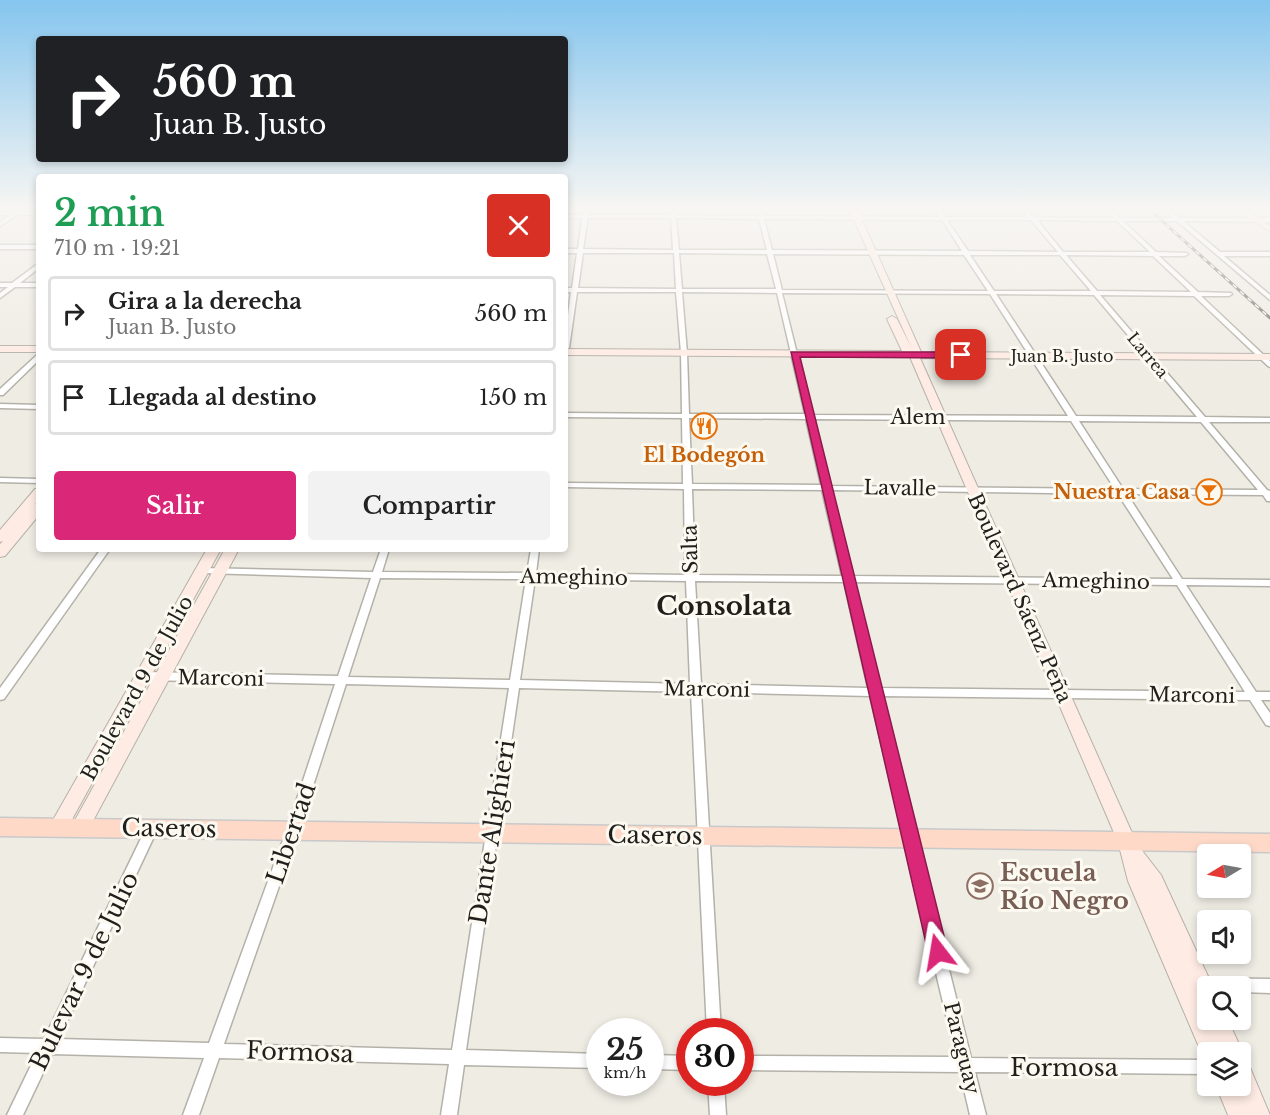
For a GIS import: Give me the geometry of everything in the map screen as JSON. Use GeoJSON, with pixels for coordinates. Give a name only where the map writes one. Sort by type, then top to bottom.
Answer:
{"type":"FeatureCollection","features":[{"type":"Feature","properties":{"kind":"main road","name":"Boulevard Sáenz Peña"},"geometry":{"type":"LineString","coordinates":[[873,263],[886,292],[906,350],[914,355],[1127,842],[1137,881],[1197,990]]}},
{"type":"Feature","properties":{"kind":"main road"},"geometry":{"type":"LineString","coordinates":[[0,349],[36,349]]}},
{"type":"Feature","properties":{"kind":"main road","name":"Juan B. Justo"},"geometry":{"type":"LineString","coordinates":[[568,350],[1266,357]]}},
{"type":"Feature","properties":{"kind":"main road"},"geometry":{"type":"LineString","coordinates":[[0,538],[36,496]]}},
{"type":"Feature","properties":{"kind":"main road"},"geometry":{"type":"LineString","coordinates":[[0,553],[36,511]]}},
{"type":"Feature","properties":{"kind":"main road","name":"Boulevard 9 de Julio"},"geometry":{"type":"LineString","coordinates":[[49,826],[143,676],[212,552]]}},
{"type":"Feature","properties":{"kind":"main road","name":"Boulevard 9 de Julio"},"geometry":{"type":"LineString","coordinates":[[81,826],[165,676],[230,552]]}},
{"type":"Feature","properties":{"kind":"main road","name":"Caseros"},"geometry":{"type":"LineString","coordinates":[[0,839],[49,826]]}},
{"type":"Feature","properties":{"kind":"main road","name":"Caseros"},"geometry":{"type":"LineString","coordinates":[[0,827],[81,826],[1270,843]]}},
{"type":"Feature","properties":{"kind":"main road"},"geometry":{"type":"LineString","coordinates":[[1251,1095],[1260,1115]]}},
{"type":"Feature","properties":{"kind":"main road"},"geometry":{"type":"LineString","coordinates":[[1231,1096],[1240,1115]]}},
{"type":"Feature","properties":{"kind":"street"},"geometry":{"type":"LineString","coordinates":[[568,335],[578,263]]}},
{"type":"Feature","properties":{"kind":"street","name":"Salta"},"geometry":{"type":"LineString","coordinates":[[676,263],[684,353],[690,578],[713,1018]]}},
{"type":"Feature","properties":{"kind":"street","name":"Paraguay"},"geometry":{"type":"LineString","coordinates":[[773,263],[909,838],[978,1115]]}},
{"type":"Feature","properties":{"kind":"street"},"geometry":{"type":"LineString","coordinates":[[973,263],[1270,722]]}},
{"type":"Feature","properties":{"kind":"street","name":"Larrea"},"geometry":{"type":"LineString","coordinates":[[1071,263],[1268,495]]}},
{"type":"Feature","properties":{"kind":"street"},"geometry":{"type":"LineString","coordinates":[[1164,263],[1266,357],[1270,365]]}},
{"type":"Feature","properties":{"kind":"street"},"geometry":{"type":"LineString","coordinates":[[1230,263],[1269,295]]}},
{"type":"Feature","properties":{"kind":"street"},"geometry":{"type":"LineString","coordinates":[[0,296],[36,267]]}},
{"type":"Feature","properties":{"kind":"street"},"geometry":{"type":"LineString","coordinates":[[0,285],[36,285]]}},
{"type":"Feature","properties":{"kind":"street"},"geometry":{"type":"LineString","coordinates":[[568,290],[1229,294]]}},
{"type":"Feature","properties":{"kind":"street"},"geometry":{"type":"LineString","coordinates":[[0,393],[36,359]]}},
{"type":"Feature","properties":{"kind":"street"},"geometry":{"type":"LineString","coordinates":[[0,406],[36,407]]}},
{"type":"Feature","properties":{"kind":"street","name":"Alem"},"geometry":{"type":"LineString","coordinates":[[568,415],[1270,420]]}},
{"type":"Feature","properties":{"kind":"street"},"geometry":{"type":"LineString","coordinates":[[0,480],[36,481]]}},
{"type":"Feature","properties":{"kind":"street","name":"Lavalle"},"geometry":{"type":"LineString","coordinates":[[568,485],[1268,495]]}},
{"type":"Feature","properties":{"kind":"street"},"geometry":{"type":"LineString","coordinates":[[0,696],[104,552]]}},
{"type":"Feature","properties":{"kind":"street","name":"Libertad"},"geometry":{"type":"LineString","coordinates":[[191,1115],[293,830],[384,552]]}},
{"type":"Feature","properties":{"kind":"street","name":"Dante Alighieri"},"geometry":{"type":"LineString","coordinates":[[449,1115],[535,552]]}},
{"type":"Feature","properties":{"kind":"street","name":"Ameghino"},"geometry":{"type":"LineString","coordinates":[[203,570],[690,578],[1270,583]]}},
{"type":"Feature","properties":{"kind":"street","name":"Marconi"},"geometry":{"type":"LineString","coordinates":[[143,676],[696,689],[1270,696]]}},
{"type":"Feature","properties":{"kind":"street","name":"Bulevar 9 de Julio"},"geometry":{"type":"LineString","coordinates":[[15,1115],[152,828]]}},
{"type":"Feature","properties":{"kind":"street"},"geometry":{"type":"LineString","coordinates":[[1251,987],[1270,986]]}},
{"type":"Feature","properties":{"kind":"street","name":"Formosa"},"geometry":{"type":"LineString","coordinates":[[0,1045],[586,1061]]}},
{"type":"Feature","properties":{"kind":"street","name":"Formosa"},"geometry":{"type":"LineString","coordinates":[[754,1064],[1197,1067]]}},
{"type":"Feature","properties":{"kind":"street"},"geometry":{"type":"LineString","coordinates":[[717,1096],[718,1115]]}},
{"type":"Feature","properties":{"kind":"railway"},"geometry":{"type":"LineString","coordinates":[[1209,263],[1270,318]]}},
{"type":"Feature","properties":{"kind":"place","name":"El Bodegón"},"geometry":{"type":"Point","coordinates":[704,426]}},
{"type":"Feature","properties":{"kind":"place","name":"Nuestra Casa"},"geometry":{"type":"Point","coordinates":[1209,492]}},
{"type":"Feature","properties":{"kind":"place","name":"Escuela Río Negro"},"geometry":{"type":"Point","coordinates":[980,886]}},
{"type":"Feature","properties":{"kind":"district","name":"Consolata"},"geometry":{"type":"Point","coordinates":[724,606]}},
{"type":"Feature","properties":{"kind":"route"},"geometry":{"type":"LineString","coordinates":[[938,952],[794,354],[961,355]]}}]}
